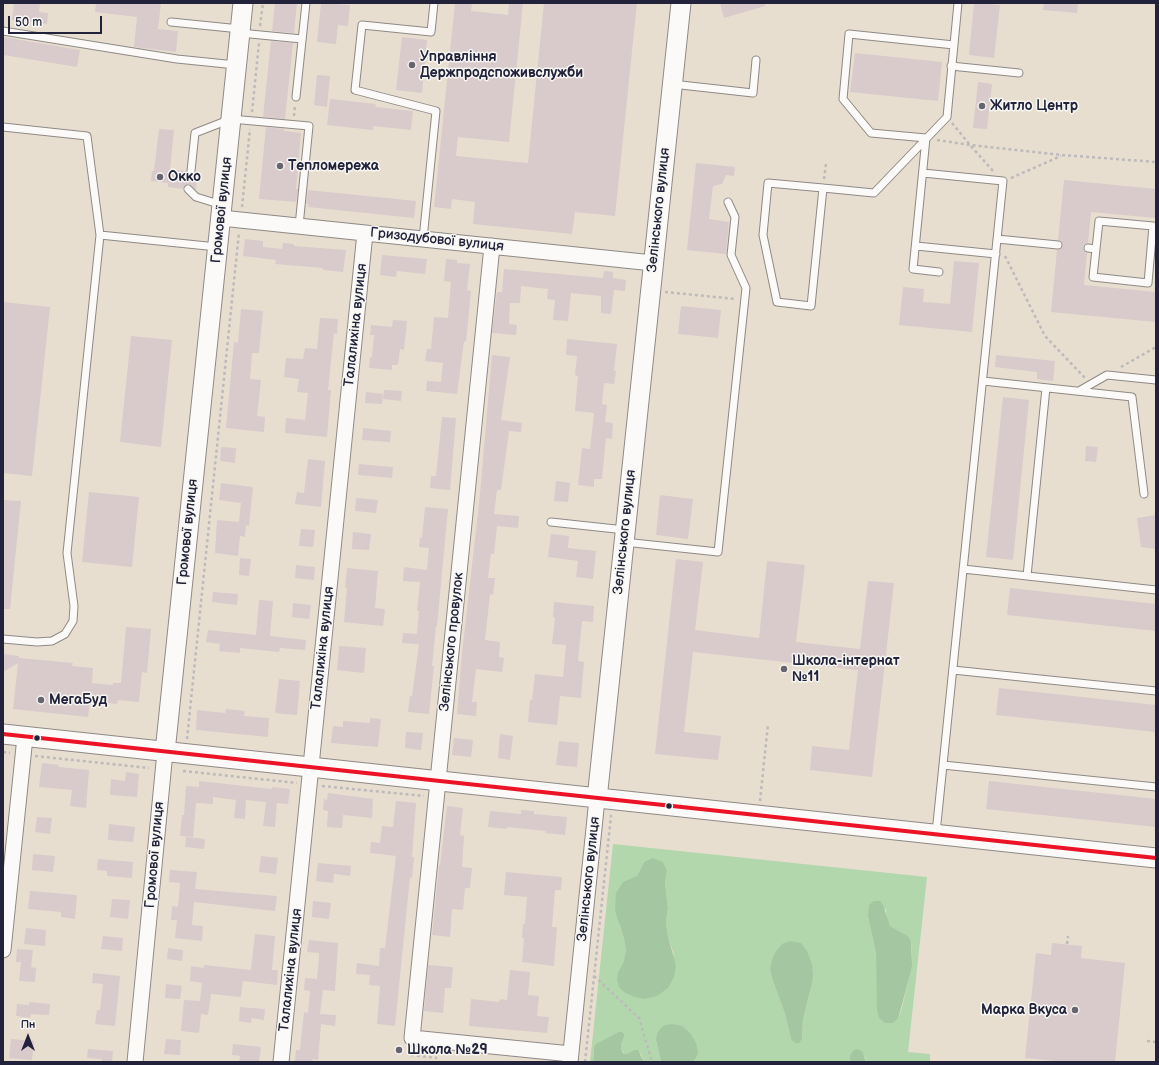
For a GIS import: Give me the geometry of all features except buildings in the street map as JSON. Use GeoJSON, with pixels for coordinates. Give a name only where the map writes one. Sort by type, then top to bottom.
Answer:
{"type":"FeatureCollection","features":[{"type":"Feature","properties":{"kind":"street","name":"Громової вулиця"},"geometry":{"type":"LineString","coordinates":[[135,1062],[165,752],[243,3]]}},
{"type":"Feature","properties":{"kind":"street","name":"Зелінського вулиця"},"geometry":{"type":"LineString","coordinates":[[571,1058],[681,3]]}},
{"type":"Feature","properties":{"kind":"street","name":"Гризодубової вулиця"},"geometry":{"type":"LineString","coordinates":[[221,212],[240,220],[654,263]]}},
{"type":"Feature","properties":{"kind":"street","name":"Талалихіна вулиця"},"geometry":{"type":"LineString","coordinates":[[281,1062],[365,233]]}},
{"type":"Feature","properties":{"kind":"street","name":"Зелінського провулок"},"geometry":{"type":"LineString","coordinates":[[492,246],[412,1038],[571,1058]]}},
{"type":"Feature","properties":{"kind":"street"},"geometry":{"type":"LineString","coordinates":[[3,950],[12,737],[165,752],[310,776],[437,790],[597,799],[1156,858]]}},
{"type":"Feature","properties":{"kind":"lane"},"geometry":{"type":"LineString","coordinates":[[296,97],[306,3]]}},
{"type":"Feature","properties":{"kind":"lane"},"geometry":{"type":"LineString","coordinates":[[423,239],[436,111],[355,90],[362,25],[431,32],[434,3]]}},
{"type":"Feature","properties":{"kind":"lane"},"geometry":{"type":"LineString","coordinates":[[823,188],[811,306],[777,302],[763,235],[768,183],[823,188],[874,193],[947,117],[958,3]]}},
{"type":"Feature","properties":{"kind":"lane"},"geometry":{"type":"LineString","coordinates":[[171,22],[260,35],[302,39]]}},
{"type":"Feature","properties":{"kind":"lane"},"geometry":{"type":"LineString","coordinates":[[3,31],[177,59],[237,65]]}},
{"type":"Feature","properties":{"kind":"lane"},"geometry":{"type":"LineString","coordinates":[[926,138],[871,133],[843,99],[849,34],[954,45]]}},
{"type":"Feature","properties":{"kind":"lane"},"geometry":{"type":"LineString","coordinates":[[672,84],[753,93],[756,60]]}},
{"type":"Feature","properties":{"kind":"lane"},"geometry":{"type":"LineString","coordinates":[[951,66],[1019,73]]}},
{"type":"Feature","properties":{"kind":"lane"},"geometry":{"type":"LineString","coordinates":[[191,171],[195,133],[231,119],[309,126],[299,226]]}},
{"type":"Feature","properties":{"kind":"lane"},"geometry":{"type":"LineString","coordinates":[[3,127],[87,136],[100,235],[67,553],[74,606],[73,621],[65,634],[52,642],[3,639]]}},
{"type":"Feature","properties":{"kind":"lane"},"geometry":{"type":"LineString","coordinates":[[926,138],[913,269],[939,272]]}},
{"type":"Feature","properties":{"kind":"lane"},"geometry":{"type":"LineString","coordinates":[[923,173],[1003,181],[936,834]]}},
{"type":"Feature","properties":{"kind":"lane"},"geometry":{"type":"LineString","coordinates":[[188,189],[196,197],[221,212]]}},
{"type":"Feature","properties":{"kind":"lane"},"geometry":{"type":"LineString","coordinates":[[551,522],[718,552],[746,288],[731,255],[735,217],[728,202]]}},
{"type":"Feature","properties":{"kind":"lane"},"geometry":{"type":"LineString","coordinates":[[1099,221],[1153,226],[1148,283],[1093,277],[1096,249],[1099,221]]}},
{"type":"Feature","properties":{"kind":"lane"},"geometry":{"type":"LineString","coordinates":[[100,235],[218,247]]}},
{"type":"Feature","properties":{"kind":"lane"},"geometry":{"type":"LineString","coordinates":[[997,239],[1058,245]]}},
{"type":"Feature","properties":{"kind":"lane"},"geometry":{"type":"LineString","coordinates":[[916,246],[996,254]]}},
{"type":"Feature","properties":{"kind":"lane"},"geometry":{"type":"LineString","coordinates":[[1088,248],[1096,249]]}},
{"type":"Feature","properties":{"kind":"lane"},"geometry":{"type":"LineString","coordinates":[[1079,391],[1107,375],[1156,380]]}},
{"type":"Feature","properties":{"kind":"lane"},"geometry":{"type":"LineString","coordinates":[[982,381],[1132,397],[1144,494]]}},
{"type":"Feature","properties":{"kind":"lane"},"geometry":{"type":"LineString","coordinates":[[1026,576],[1046,388]]}},
{"type":"Feature","properties":{"kind":"lane"},"geometry":{"type":"LineString","coordinates":[[963,570],[1156,590]]}},
{"type":"Feature","properties":{"kind":"lane"},"geometry":{"type":"LineString","coordinates":[[953,670],[1156,691]]}},
{"type":"Feature","properties":{"kind":"lane"},"geometry":{"type":"LineString","coordinates":[[943,765],[1156,787]]}},
{"type":"Feature","properties":{"kind":"path"},"geometry":{"type":"LineString","coordinates":[[186,740],[263,3]]}},
{"type":"Feature","properties":{"kind":"path"},"geometry":{"type":"LineString","coordinates":[[293,125],[296,97]]}},
{"type":"Feature","properties":{"kind":"path"},"geometry":{"type":"LineString","coordinates":[[947,117],[1003,181],[1062,155]]}},
{"type":"Feature","properties":{"kind":"path"},"geometry":{"type":"LineString","coordinates":[[926,138],[970,145],[1062,155],[1156,162]]}},
{"type":"Feature","properties":{"kind":"path"},"geometry":{"type":"LineString","coordinates":[[824,177],[826,164]]}},
{"type":"Feature","properties":{"kind":"path"},"geometry":{"type":"LineString","coordinates":[[997,239],[1045,336],[1091,384]]}},
{"type":"Feature","properties":{"kind":"path"},"geometry":{"type":"LineString","coordinates":[[665,292],[744,300]]}},
{"type":"Feature","properties":{"kind":"path"},"geometry":{"type":"LineString","coordinates":[[1107,375],[1156,347]]}},
{"type":"Feature","properties":{"kind":"path"},"geometry":{"type":"LineString","coordinates":[[760,802],[768,724]]}},
{"type":"Feature","properties":{"kind":"path"},"geometry":{"type":"LineString","coordinates":[[12,737],[149,768]]}},
{"type":"Feature","properties":{"kind":"path"},"geometry":{"type":"LineString","coordinates":[[183,771],[310,776],[437,790]]}},
{"type":"Feature","properties":{"kind":"path"},"geometry":{"type":"LineString","coordinates":[[585,1062],[611,816]]}},
{"type":"Feature","properties":{"kind":"path"},"geometry":{"type":"LineString","coordinates":[[1067,944],[1068,936]]}},
{"type":"Feature","properties":{"kind":"path"},"geometry":{"type":"LineString","coordinates":[[594,975],[639,1018],[652,1062]]}},
{"type":"Feature","properties":{"kind":"path"},"geometry":{"type":"LineString","coordinates":[[1147,1041],[1156,1042]]}},
{"type":"Feature","properties":{"kind":"path"},"geometry":{"type":"LineString","coordinates":[[411,1055],[437,1058]]}},
{"type":"Feature","properties":{"kind":"green space"},"geometry":{"type":"Polygon","coordinates":[[[613,844],[927,877],[908,1052],[930,1054],[930,1062],[866,1062],[865,1057],[850,1056],[850,1062],[693,1062],[696,1058],[656,1041],[661,1062],[644,1062],[641,1054],[634,1050],[627,1054],[624,1053],[621,1049],[621,1045],[624,1037],[594,1048],[593,1062],[590,1062],[613,844]],[[644,862],[637,876],[623,883],[619,925],[626,951],[623,963],[618,972],[674,955],[668,936],[666,922],[668,908],[665,882],[667,871],[644,862]],[[886,909],[868,917],[876,953],[877,967],[893,1023],[898,1019],[901,1011],[910,975],[912,953],[911,941],[908,936],[890,926],[887,922],[886,909]],[[770,969],[785,1014],[791,1039],[802,1039],[803,1020],[811,989],[770,969]]]}},
{"type":"Feature","properties":{"kind":"green space"},"geometry":{"type":"Polygon","coordinates":[[[653,858],[663,862],[667,871],[665,882],[668,908],[666,922],[676,966],[674,977],[668,988],[657,996],[645,999],[634,997],[624,992],[619,987],[617,980],[618,972],[623,963],[626,951],[624,939],[615,911],[616,893],[623,882],[637,876],[644,862],[653,858]]]}},
{"type":"Feature","properties":{"kind":"green space"},"geometry":{"type":"Polygon","coordinates":[[[874,901],[880,901],[883,905],[890,926],[908,936],[911,941],[912,965],[910,975],[898,1019],[893,1023],[885,1023],[879,1018],[877,1010],[876,953],[868,917],[869,905],[874,901]]]}},
{"type":"Feature","properties":{"kind":"green space"},"geometry":{"type":"Polygon","coordinates":[[[790,941],[801,943],[807,951],[812,964],[813,976],[803,1020],[802,1039],[799,1043],[795,1043],[791,1039],[785,1014],[770,969],[776,951],[782,944],[790,941]]]}},
{"type":"Feature","properties":{"kind":"green space"},"geometry":{"type":"Polygon","coordinates":[[[672,1024],[682,1026],[691,1034],[696,1043],[698,1052],[693,1062],[661,1062],[656,1040],[657,1034],[665,1025],[672,1024]]]}},
{"type":"Feature","properties":{"kind":"green space"},"geometry":{"type":"Polygon","coordinates":[[[619,1032],[624,1034],[621,1045],[623,1053],[627,1054],[634,1050],[638,1050],[644,1062],[593,1062],[594,1048],[596,1044],[619,1032]]]}},
{"type":"Feature","properties":{"kind":"green space"},"geometry":{"type":"Polygon","coordinates":[[[856,1049],[862,1051],[866,1062],[850,1062],[850,1056],[856,1049]]]}},
{"type":"Feature","properties":{"kind":"transit line"},"geometry":{"type":"LineString","coordinates":[[3,734],[1156,858]]}},
{"type":"Feature","properties":{"kind":"place","name":"Управління Держпродспоживслужби"},"geometry":{"type":"Point","coordinates":[412,65]}},
{"type":"Feature","properties":{"kind":"place","name":"Житло Центр"},"geometry":{"type":"Point","coordinates":[982,106]}},
{"type":"Feature","properties":{"kind":"place","name":"Тепломережа"},"geometry":{"type":"Point","coordinates":[280,166]}},
{"type":"Feature","properties":{"kind":"place","name":"Окко"},"geometry":{"type":"Point","coordinates":[160,177]}},
{"type":"Feature","properties":{"kind":"place","name":"Школа-інтернат №11"},"geometry":{"type":"Point","coordinates":[784,669]}},
{"type":"Feature","properties":{"kind":"place","name":"МегаБуд"},"geometry":{"type":"Point","coordinates":[41,700]}},
{"type":"Feature","properties":{"kind":"place","name":"Марка Вкуса"},"geometry":{"type":"Point","coordinates":[1075,1010]}},
{"type":"Feature","properties":{"kind":"place","name":"Школа №29"},"geometry":{"type":"Point","coordinates":[399,1050]}}]}
